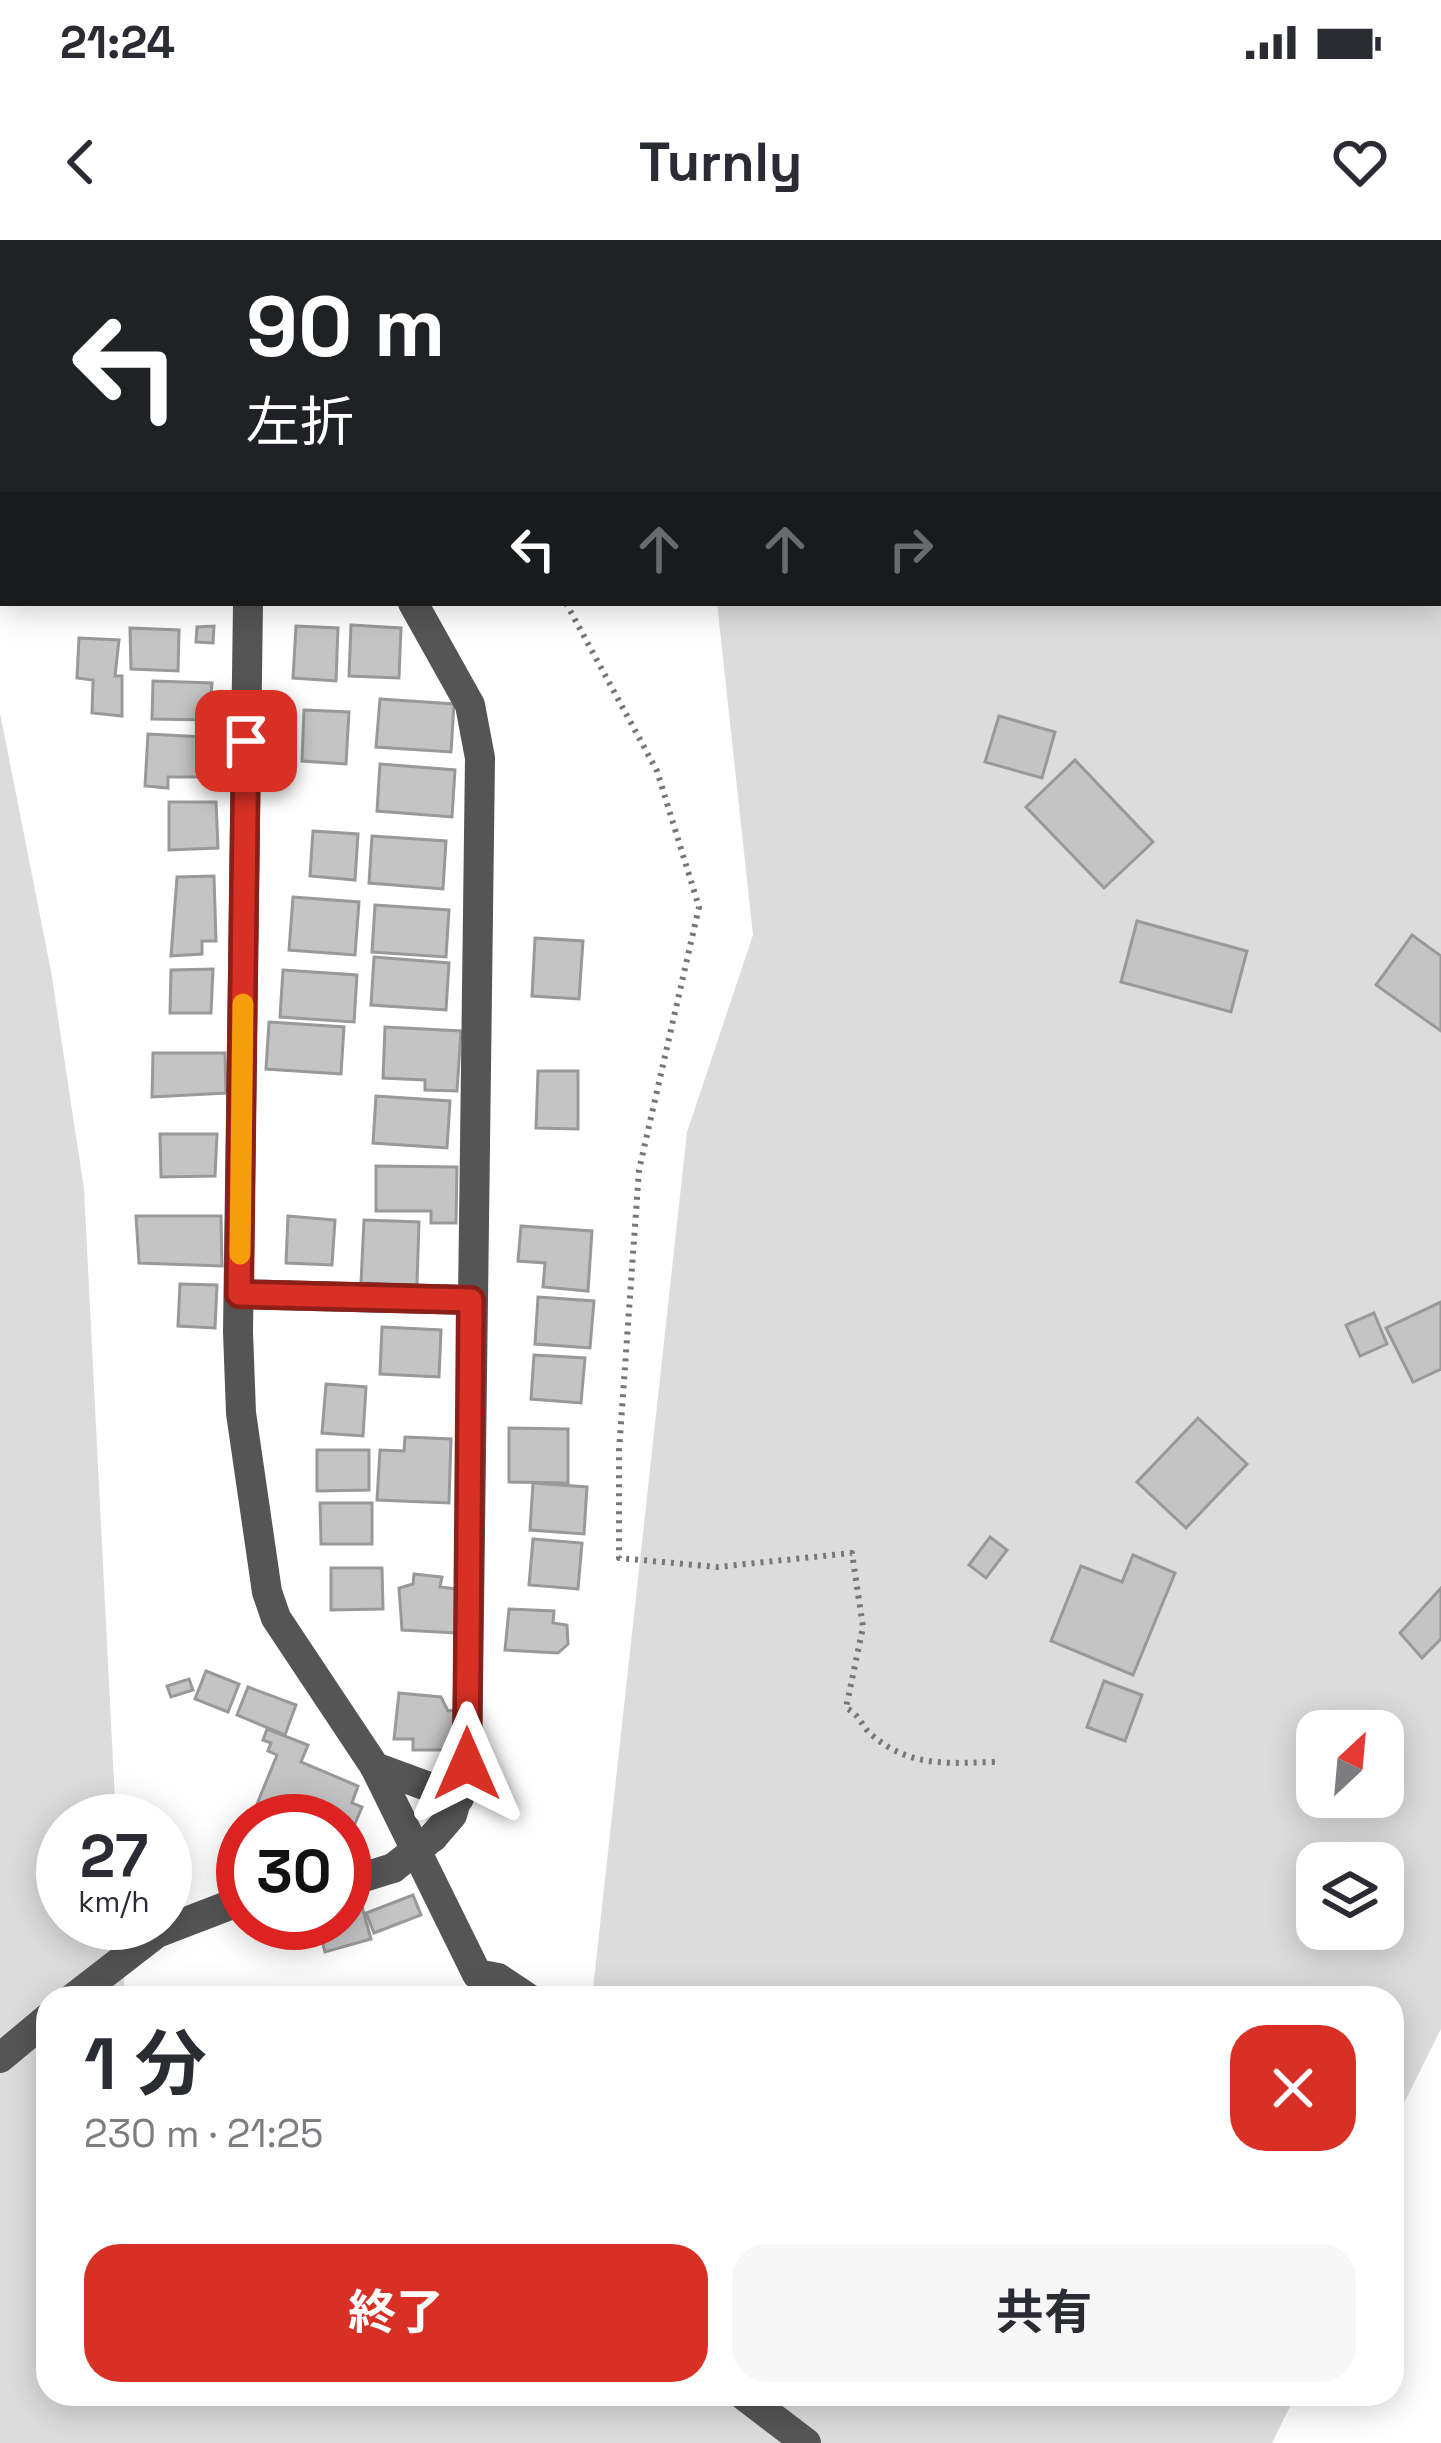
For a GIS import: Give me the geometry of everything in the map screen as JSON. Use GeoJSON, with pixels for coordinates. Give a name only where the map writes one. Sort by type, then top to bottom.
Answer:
{"type":"FeatureCollection","features":[{"type":"Feature","properties":{"kind":"street"},"geometry":{"type":"LineString","coordinates":[[248,606],[241,1413],[267,1592],[276,1618],[375,1767],[477,1974],[510,1986]]}},
{"type":"Feature","properties":{"kind":"street"},"geometry":{"type":"LineString","coordinates":[[372,1875],[393,1868],[433,1837],[460,1798],[467,1764],[480,758],[470,705],[414,606]]}},
{"type":"Feature","properties":{"kind":"street"},"geometry":{"type":"LineString","coordinates":[[239,1294],[471,1300]]}},
{"type":"Feature","properties":{"kind":"street"},"geometry":{"type":"LineString","coordinates":[[375,1767],[460,1798]]}},
{"type":"Feature","properties":{"kind":"street"},"geometry":{"type":"LineString","coordinates":[[89,1986],[157,1933],[216,1910]]}},
{"type":"Feature","properties":{"kind":"street"},"geometry":{"type":"LineString","coordinates":[[0,2058],[36,2028]]}},
{"type":"Feature","properties":{"kind":"street"},"geometry":{"type":"LineString","coordinates":[[758,2406],[806,2443]]}},
{"type":"Feature","properties":{"kind":"path"},"geometry":{"type":"LineString","coordinates":[[568,606],[657,771],[699,907],[640,1170],[619,1451],[619,1558],[717,1567],[852,1553],[863,1627],[847,1708],[858,1714],[871,1735],[934,1766],[995,1762]]}},
{"type":"Feature","properties":{"kind":"shaded area"},"geometry":{"type":"Polygon","coordinates":[[[717,606],[1441,606],[1441,2029],[1404,2103],[1404,1986],[593,1986],[687,1132],[753,935],[717,606]]]}},
{"type":"Feature","properties":{"kind":"shaded area"},"geometry":{"type":"Polygon","coordinates":[[[0,713],[51,971],[84,1189],[115,1794],[36,1794],[36,1950],[122,1950],[124,1986],[36,1986],[36,2406],[1290,2406],[1272,2443],[0,2443],[0,713]]]}},
{"type":"Feature","properties":{"kind":"building"},"geometry":{"type":"Polygon","coordinates":[[[351,625],[401,628],[399,678],[349,676],[351,625]]]}},
{"type":"Feature","properties":{"kind":"building"},"geometry":{"type":"Polygon","coordinates":[[[214,626],[213,643],[196,642],[197,627],[214,626]]]}},
{"type":"Feature","properties":{"kind":"building"},"geometry":{"type":"Polygon","coordinates":[[[296,626],[338,628],[336,681],[293,678],[296,626]]]}},
{"type":"Feature","properties":{"kind":"building"},"geometry":{"type":"Polygon","coordinates":[[[130,628],[179,630],[178,671],[131,669],[130,628]]]}},
{"type":"Feature","properties":{"kind":"building"},"geometry":{"type":"Polygon","coordinates":[[[79,638],[119,640],[115,676],[122,676],[122,716],[92,713],[93,680],[77,678],[79,638]]]}},
{"type":"Feature","properties":{"kind":"building"},"geometry":{"type":"Polygon","coordinates":[[[153,681],[212,683],[209,720],[152,719],[153,681]]]}},
{"type":"Feature","properties":{"kind":"building"},"geometry":{"type":"Polygon","coordinates":[[[380,699],[454,704],[451,752],[376,747],[380,699]]]}},
{"type":"Feature","properties":{"kind":"building"},"geometry":{"type":"Polygon","coordinates":[[[304,710],[349,712],[346,764],[302,761],[304,710]]]}},
{"type":"Feature","properties":{"kind":"building"},"geometry":{"type":"Polygon","coordinates":[[[999,716],[1055,732],[1042,778],[985,762],[999,716]]]}},
{"type":"Feature","properties":{"kind":"building"},"geometry":{"type":"Polygon","coordinates":[[[148,734],[203,737],[199,777],[168,777],[168,788],[145,786],[148,734]]]}},
{"type":"Feature","properties":{"kind":"building"},"geometry":{"type":"Polygon","coordinates":[[[1075,760],[1153,842],[1104,888],[1026,807],[1075,760]]]}},
{"type":"Feature","properties":{"kind":"building"},"geometry":{"type":"Polygon","coordinates":[[[380,764],[455,770],[452,817],[377,811],[380,764]]]}},
{"type":"Feature","properties":{"kind":"building"},"geometry":{"type":"Polygon","coordinates":[[[169,802],[216,802],[218,848],[169,850],[169,802]]]}},
{"type":"Feature","properties":{"kind":"building"},"geometry":{"type":"Polygon","coordinates":[[[313,831],[358,834],[355,880],[310,876],[313,831]]]}},
{"type":"Feature","properties":{"kind":"building"},"geometry":{"type":"Polygon","coordinates":[[[372,836],[446,841],[443,889],[369,883],[372,836]]]}},
{"type":"Feature","properties":{"kind":"building"},"geometry":{"type":"Polygon","coordinates":[[[214,876],[216,941],[202,941],[202,954],[171,956],[177,877],[214,876]]]}},
{"type":"Feature","properties":{"kind":"building"},"geometry":{"type":"Polygon","coordinates":[[[293,897],[359,902],[355,955],[289,950],[293,897]]]}},
{"type":"Feature","properties":{"kind":"building"},"geometry":{"type":"Polygon","coordinates":[[[375,905],[449,910],[446,957],[372,952],[375,905]]]}},
{"type":"Feature","properties":{"kind":"building"},"geometry":{"type":"Polygon","coordinates":[[[1137,921],[1247,951],[1231,1012],[1121,982],[1137,921]]]}},
{"type":"Feature","properties":{"kind":"building"},"geometry":{"type":"Polygon","coordinates":[[[1412,935],[1441,956],[1441,1031],[1376,985],[1412,935]]]}},
{"type":"Feature","properties":{"kind":"building"},"geometry":{"type":"Polygon","coordinates":[[[535,938],[583,941],[579,999],[532,996],[535,938]]]}},
{"type":"Feature","properties":{"kind":"building"},"geometry":{"type":"Polygon","coordinates":[[[374,957],[449,963],[446,1010],[371,1005],[374,957]]]}},
{"type":"Feature","properties":{"kind":"building"},"geometry":{"type":"Polygon","coordinates":[[[213,969],[211,1013],[170,1013],[171,970],[213,969]]]}},
{"type":"Feature","properties":{"kind":"building"},"geometry":{"type":"Polygon","coordinates":[[[283,970],[357,975],[354,1022],[280,1017],[283,970]]]}},
{"type":"Feature","properties":{"kind":"building"},"geometry":{"type":"Polygon","coordinates":[[[269,1022],[344,1027],[341,1074],[266,1069],[269,1022]]]}},
{"type":"Feature","properties":{"kind":"building"},"geometry":{"type":"Polygon","coordinates":[[[385,1027],[461,1031],[457,1091],[425,1090],[425,1080],[383,1078],[385,1027]]]}},
{"type":"Feature","properties":{"kind":"building"},"geometry":{"type":"Polygon","coordinates":[[[153,1053],[225,1053],[226,1093],[152,1097],[153,1053]]]}},
{"type":"Feature","properties":{"kind":"building"},"geometry":{"type":"Polygon","coordinates":[[[538,1071],[578,1071],[578,1129],[536,1128],[538,1071]]]}},
{"type":"Feature","properties":{"kind":"building"},"geometry":{"type":"Polygon","coordinates":[[[376,1096],[450,1101],[447,1148],[373,1143],[376,1096]]]}},
{"type":"Feature","properties":{"kind":"building"},"geometry":{"type":"Polygon","coordinates":[[[160,1134],[217,1134],[215,1176],[161,1177],[160,1134]]]}},
{"type":"Feature","properties":{"kind":"building"},"geometry":{"type":"Polygon","coordinates":[[[376,1166],[457,1167],[456,1223],[431,1223],[431,1211],[376,1211],[376,1166]]]}},
{"type":"Feature","properties":{"kind":"building"},"geometry":{"type":"Polygon","coordinates":[[[136,1216],[221,1216],[222,1266],[139,1263],[136,1216]]]}},
{"type":"Feature","properties":{"kind":"building"},"geometry":{"type":"Polygon","coordinates":[[[288,1216],[335,1220],[332,1265],[286,1263],[288,1216]]]}},
{"type":"Feature","properties":{"kind":"building"},"geometry":{"type":"Polygon","coordinates":[[[364,1220],[419,1222],[417,1285],[361,1283],[364,1220]]]}},
{"type":"Feature","properties":{"kind":"building"},"geometry":{"type":"Polygon","coordinates":[[[521,1226],[592,1231],[588,1291],[543,1287],[545,1263],[518,1261],[521,1226]]]}},
{"type":"Feature","properties":{"kind":"building"},"geometry":{"type":"Polygon","coordinates":[[[180,1284],[217,1285],[215,1328],[178,1326],[180,1284]]]}},
{"type":"Feature","properties":{"kind":"building"},"geometry":{"type":"Polygon","coordinates":[[[538,1297],[594,1301],[590,1348],[535,1344],[538,1297]]]}},
{"type":"Feature","properties":{"kind":"building"},"geometry":{"type":"Polygon","coordinates":[[[1441,1302],[1441,1369],[1413,1382],[1386,1328],[1441,1302]]]}},
{"type":"Feature","properties":{"kind":"building"},"geometry":{"type":"Polygon","coordinates":[[[1374,1313],[1387,1344],[1360,1356],[1346,1325],[1374,1313]]]}},
{"type":"Feature","properties":{"kind":"building"},"geometry":{"type":"Polygon","coordinates":[[[382,1327],[441,1330],[439,1377],[380,1374],[382,1327]]]}},
{"type":"Feature","properties":{"kind":"building"},"geometry":{"type":"Polygon","coordinates":[[[534,1355],[585,1358],[581,1403],[531,1399],[534,1355]]]}},
{"type":"Feature","properties":{"kind":"building"},"geometry":{"type":"Polygon","coordinates":[[[326,1384],[366,1387],[363,1436],[322,1433],[326,1384]]]}},
{"type":"Feature","properties":{"kind":"building"},"geometry":{"type":"Polygon","coordinates":[[[1198,1418],[1247,1464],[1186,1528],[1137,1482],[1198,1418]]]}},
{"type":"Feature","properties":{"kind":"building"},"geometry":{"type":"Polygon","coordinates":[[[509,1428],[568,1429],[568,1483],[509,1482],[509,1428]]]}},
{"type":"Feature","properties":{"kind":"building"},"geometry":{"type":"Polygon","coordinates":[[[405,1437],[451,1439],[449,1503],[377,1500],[380,1450],[404,1451],[405,1437]]]}},
{"type":"Feature","properties":{"kind":"building"},"geometry":{"type":"Polygon","coordinates":[[[317,1450],[369,1450],[369,1490],[317,1491],[317,1450]]]}},
{"type":"Feature","properties":{"kind":"building"},"geometry":{"type":"Polygon","coordinates":[[[533,1483],[587,1487],[584,1534],[530,1530],[533,1483]]]}},
{"type":"Feature","properties":{"kind":"building"},"geometry":{"type":"Polygon","coordinates":[[[320,1503],[372,1503],[372,1544],[321,1544],[320,1503]]]}},
{"type":"Feature","properties":{"kind":"building"},"geometry":{"type":"Polygon","coordinates":[[[990,1537],[1007,1550],[986,1578],[969,1565],[990,1537]]]}},
{"type":"Feature","properties":{"kind":"building"},"geometry":{"type":"Polygon","coordinates":[[[533,1539],[582,1543],[578,1589],[529,1585],[533,1539]]]}},
{"type":"Feature","properties":{"kind":"building"},"geometry":{"type":"Polygon","coordinates":[[[1133,1555],[1175,1573],[1133,1675],[1051,1641],[1081,1566],[1122,1582],[1133,1555]]]}},
{"type":"Feature","properties":{"kind":"building"},"geometry":{"type":"Polygon","coordinates":[[[331,1568],[382,1568],[383,1609],[331,1610],[331,1568]]]}},
{"type":"Feature","properties":{"kind":"building"},"geometry":{"type":"Polygon","coordinates":[[[414,1574],[442,1577],[440,1587],[458,1589],[456,1633],[402,1630],[399,1588],[413,1584],[414,1574]]]}},
{"type":"Feature","properties":{"kind":"building"},"geometry":{"type":"Polygon","coordinates":[[[1441,1588],[1441,1639],[1422,1658],[1400,1633],[1441,1588]]]}},
{"type":"Feature","properties":{"kind":"building"},"geometry":{"type":"Polygon","coordinates":[[[509,1609],[554,1611],[553,1623],[567,1625],[568,1644],[558,1653],[505,1650],[509,1609]]]}},
{"type":"Feature","properties":{"kind":"building"},"geometry":{"type":"Polygon","coordinates":[[[206,1671],[239,1684],[228,1712],[195,1699],[206,1671]]]}},
{"type":"Feature","properties":{"kind":"building"},"geometry":{"type":"Polygon","coordinates":[[[189,1679],[193,1690],[171,1697],[167,1686],[189,1679]]]}},
{"type":"Feature","properties":{"kind":"building"},"geometry":{"type":"Polygon","coordinates":[[[1104,1681],[1142,1695],[1125,1741],[1087,1727],[1104,1681]]]}},
{"type":"Feature","properties":{"kind":"building"},"geometry":{"type":"Polygon","coordinates":[[[248,1687],[296,1705],[285,1735],[237,1715],[248,1687]]]}},
{"type":"Feature","properties":{"kind":"building"},"geometry":{"type":"Polygon","coordinates":[[[399,1693],[441,1697],[448,1711],[458,1710],[461,1750],[413,1750],[413,1739],[394,1739],[399,1693]]]}},
{"type":"Feature","properties":{"kind":"building"},"geometry":{"type":"Polygon","coordinates":[[[267,1729],[308,1745],[301,1762],[358,1786],[355,1794],[261,1794],[277,1755],[268,1751],[271,1743],[263,1740],[267,1729]]]}},
{"type":"Feature","properties":{"kind":"building"},"geometry":{"type":"Polygon","coordinates":[[[413,1895],[421,1915],[374,1933],[372,1911],[413,1895]]]}},
{"type":"Feature","properties":{"kind":"slow traffic"},"geometry":{"type":"LineString","coordinates":[[240,1254],[243,1004]]}},
{"type":"Feature","properties":{"kind":"route"},"geometry":{"type":"LineString","coordinates":[[246,741],[239,1294],[471,1300],[467,1764]]}}]}
